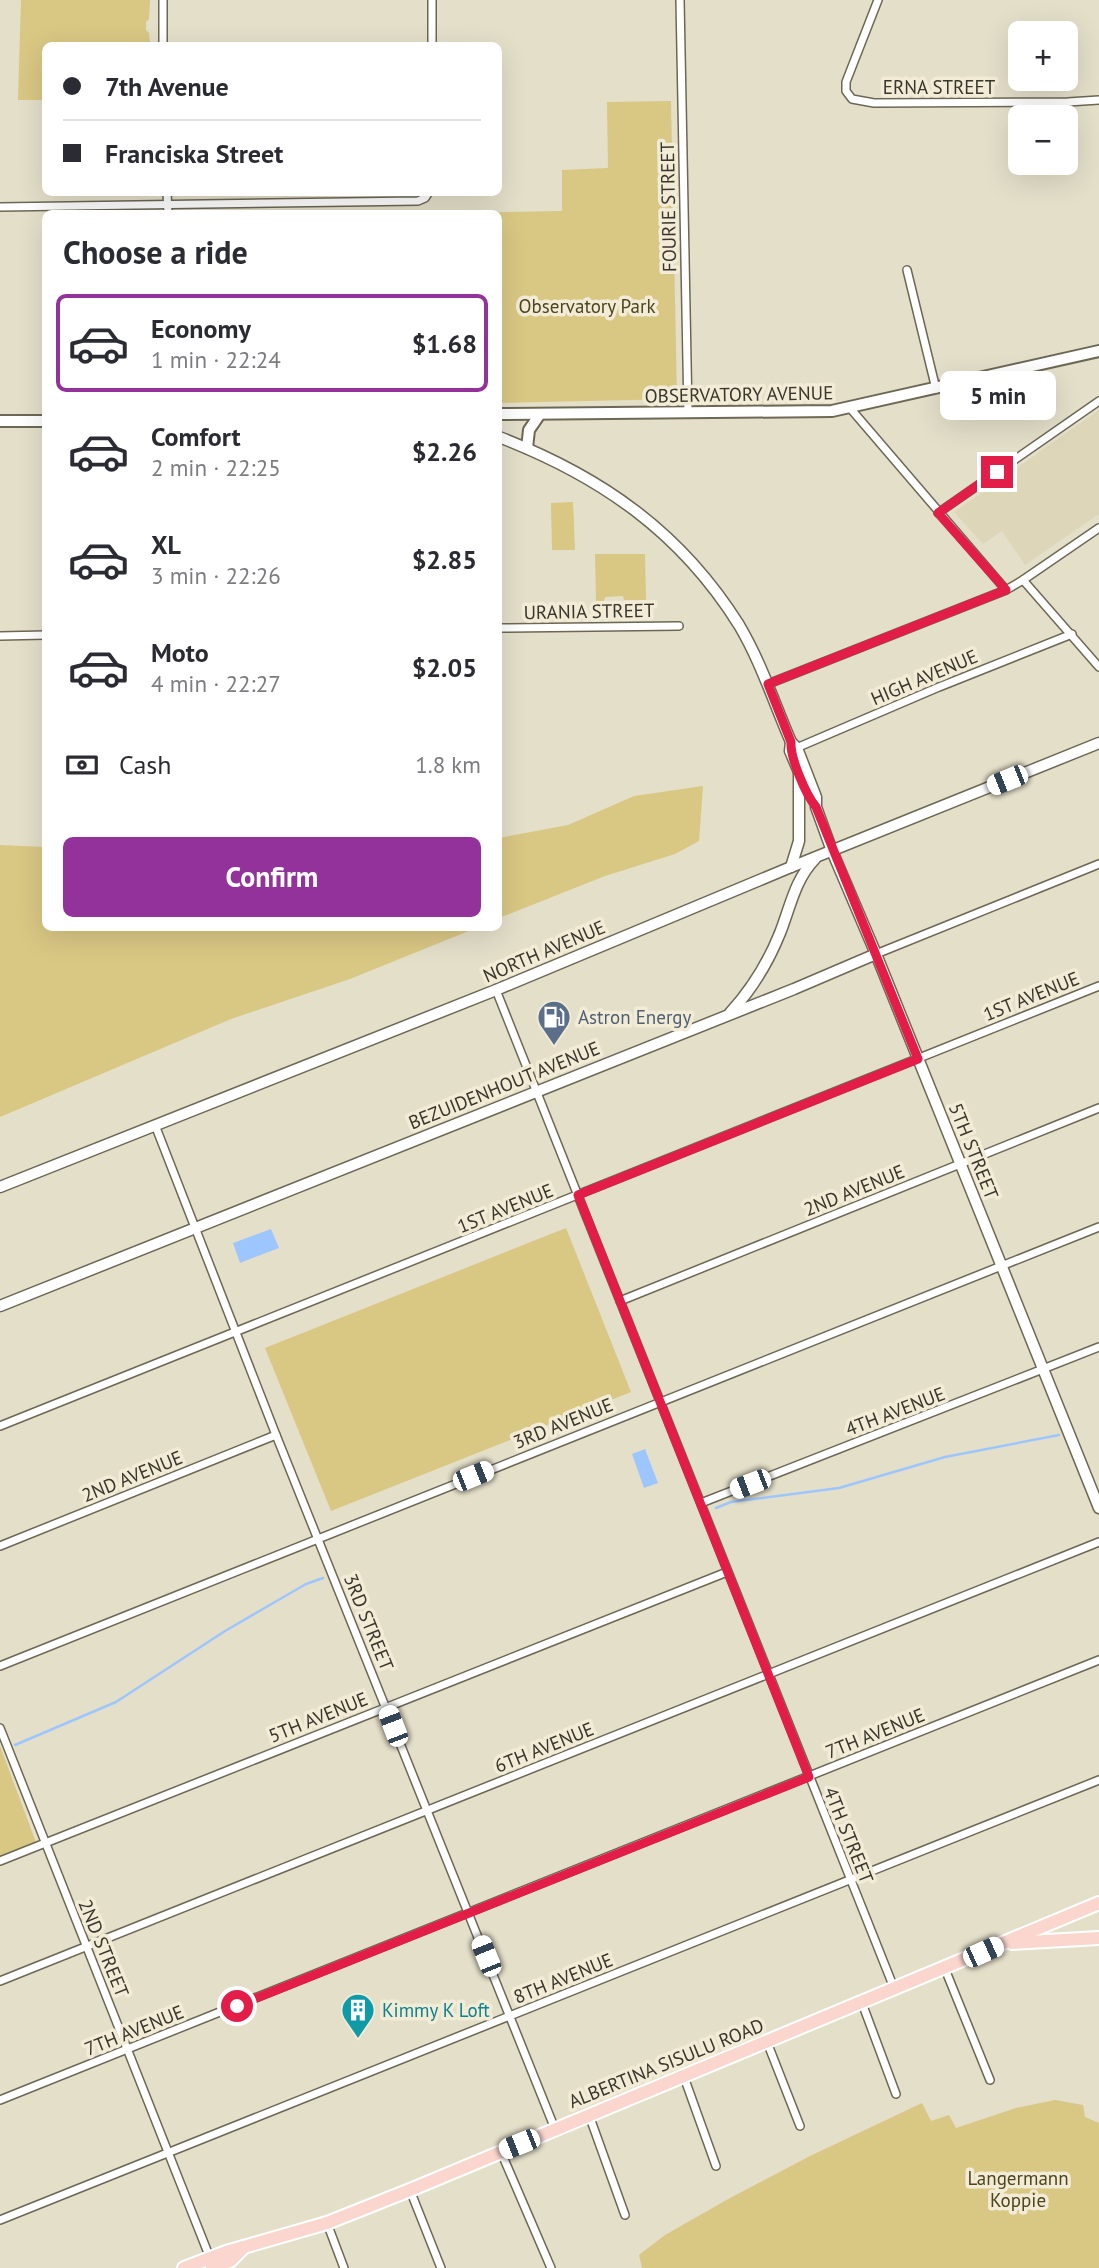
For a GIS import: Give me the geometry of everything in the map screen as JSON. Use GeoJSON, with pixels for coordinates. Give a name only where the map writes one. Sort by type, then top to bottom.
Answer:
{"type":"FeatureCollection","features":[{"type":"Feature","properties":{"kind":"main road","name":"OBSERVATORY AVENUE"},"geometry":{"type":"LineString","coordinates":[[502,414],[814,412],[850,408],[1099,351]]}},
{"type":"Feature","properties":{"kind":"main road"},"geometry":{"type":"LineString","coordinates":[[527,448],[530,430],[540,414]]}},
{"type":"Feature","properties":{"kind":"main road"},"geometry":{"type":"LineString","coordinates":[[0,421],[42,421]]}},
{"type":"Feature","properties":{"kind":"main road","name":"ALBERTINA SISULU ROAD"},"geometry":{"type":"LineString","coordinates":[[184,2268],[229,2260],[243,2248],[327,2223],[410,2190],[1099,1903]]}},
{"type":"Feature","properties":{"kind":"main road"},"geometry":{"type":"LineString","coordinates":[[1002,1944],[1099,1939]]}},
{"type":"Feature","properties":{"kind":"street"},"geometry":{"type":"LineString","coordinates":[[432,0],[432,42]]}},
{"type":"Feature","properties":{"kind":"street","name":"FOURIE STREET"},"geometry":{"type":"LineString","coordinates":[[680,0],[688,413]]}},
{"type":"Feature","properties":{"kind":"street","name":"ERNA STREET"},"geometry":{"type":"LineString","coordinates":[[878,0],[849,71],[846,91],[852,99],[998,103],[1099,100]]}},
{"type":"Feature","properties":{"kind":"street"},"geometry":{"type":"LineString","coordinates":[[162,3],[163,42]]}},
{"type":"Feature","properties":{"kind":"street"},"geometry":{"type":"LineString","coordinates":[[0,207],[168,209],[411,201],[422,200],[426,196]]}},
{"type":"Feature","properties":{"kind":"street"},"geometry":{"type":"LineString","coordinates":[[907,270],[936,388]]}},
{"type":"Feature","properties":{"kind":"street"},"geometry":{"type":"LineString","coordinates":[[938,513],[1099,401]]}},
{"type":"Feature","properties":{"kind":"street"},"geometry":{"type":"LineString","coordinates":[[850,408],[1006,590]]}},
{"type":"Feature","properties":{"kind":"street"},"geometry":{"type":"LineString","coordinates":[[502,438],[594,481],[621,499],[667,537],[706,579],[739,626],[768,684],[793,747]]}},
{"type":"Feature","properties":{"kind":"street"},"geometry":{"type":"LineString","coordinates":[[768,684],[1006,590],[1099,528]]}},
{"type":"Feature","properties":{"kind":"street"},"geometry":{"type":"LineString","coordinates":[[1023,580],[1099,667]]}},
{"type":"Feature","properties":{"kind":"street","name":"URANIA STREET"},"geometry":{"type":"LineString","coordinates":[[502,628],[679,626]]}},
{"type":"Feature","properties":{"kind":"street"},"geometry":{"type":"LineString","coordinates":[[0,636],[42,635]]}},
{"type":"Feature","properties":{"kind":"street","name":"HIGH AVENUE"},"geometry":{"type":"LineString","coordinates":[[793,747],[1072,635]]}},
{"type":"Feature","properties":{"kind":"street","name":"NORTH AVENUE"},"geometry":{"type":"LineString","coordinates":[[0,1187],[496,990],[776,873],[1099,743]]}},
{"type":"Feature","properties":{"kind":"street","name":"5TH STREET"},"geometry":{"type":"LineString","coordinates":[[793,747],[799,773],[810,800],[816,807]]}},
{"type":"Feature","properties":{"kind":"street","name":"5TH STREET"},"geometry":{"type":"LineString","coordinates":[[793,747],[816,796],[816,807],[832,851],[1099,1508]]}},
{"type":"Feature","properties":{"kind":"street"},"geometry":{"type":"LineString","coordinates":[[791,867],[799,841],[799,773]]}},
{"type":"Feature","properties":{"kind":"street"},"geometry":{"type":"LineString","coordinates":[[728,1015],[759,976],[803,872],[818,856]]}},
{"type":"Feature","properties":{"kind":"street","name":"BEZUIDENHOUT AVENUE"},"geometry":{"type":"LineString","coordinates":[[0,1306],[1099,864]]}},
{"type":"Feature","properties":{"kind":"street"},"geometry":{"type":"LineString","coordinates":[[776,873],[787,877],[797,887]]}},
{"type":"Feature","properties":{"kind":"street","name":"1ST AVENUE"},"geometry":{"type":"LineString","coordinates":[[0,1426],[1099,986]]}},
{"type":"Feature","properties":{"kind":"street","name":"4TH STREET"},"geometry":{"type":"LineString","coordinates":[[496,990],[894,1988]]}},
{"type":"Feature","properties":{"kind":"street","name":"2ND AVENUE"},"geometry":{"type":"LineString","coordinates":[[620,1301],[1099,1108]]}},
{"type":"Feature","properties":{"kind":"street","name":"3RD STREET"},"geometry":{"type":"LineString","coordinates":[[155,1125],[276,1435],[555,2129]]}},
{"type":"Feature","properties":{"kind":"street","name":"3RD AVENUE"},"geometry":{"type":"LineString","coordinates":[[0,1666],[1099,1227]]}},
{"type":"Feature","properties":{"kind":"street","name":"4TH AVENUE"},"geometry":{"type":"LineString","coordinates":[[701,1503],[1099,1347]]}},
{"type":"Feature","properties":{"kind":"street","name":"2ND AVENUE"},"geometry":{"type":"LineString","coordinates":[[0,1546],[276,1435]]}},
{"type":"Feature","properties":{"kind":"street","name":"6TH AVENUE"},"geometry":{"type":"LineString","coordinates":[[0,1981],[1099,1542]]}},
{"type":"Feature","properties":{"kind":"street","name":"5TH AVENUE"},"geometry":{"type":"LineString","coordinates":[[0,1861],[727,1572]]}},
{"type":"Feature","properties":{"kind":"street","name":"7TH AVENUE"},"geometry":{"type":"LineString","coordinates":[[0,2100],[1099,1660]]}},
{"type":"Feature","properties":{"kind":"street","name":"2ND STREET"},"geometry":{"type":"LineString","coordinates":[[0,1728],[211,2263]]}},
{"type":"Feature","properties":{"kind":"street","name":"8TH AVENUE"},"geometry":{"type":"LineString","coordinates":[[0,2220],[1099,1780]]}},
{"type":"Feature","properties":{"kind":"street"},"geometry":{"type":"LineString","coordinates":[[946,1969],[990,2080]]}},
{"type":"Feature","properties":{"kind":"street"},"geometry":{"type":"LineString","coordinates":[[862,2003],[897,2095]]}},
{"type":"Feature","properties":{"kind":"street"},"geometry":{"type":"LineString","coordinates":[[767,2042],[800,2126]]}},
{"type":"Feature","properties":{"kind":"street"},"geometry":{"type":"LineString","coordinates":[[684,2077],[716,2166]]}},
{"type":"Feature","properties":{"kind":"street"},"geometry":{"type":"LineString","coordinates":[[589,2115],[625,2215]]}},
{"type":"Feature","properties":{"kind":"street"},"geometry":{"type":"LineString","coordinates":[[501,2151],[551,2268]]}},
{"type":"Feature","properties":{"kind":"street"},"geometry":{"type":"LineString","coordinates":[[410,2190],[441,2268]]}},
{"type":"Feature","properties":{"kind":"street"},"geometry":{"type":"LineString","coordinates":[[327,2223],[344,2268]]}},
{"type":"Feature","properties":{"kind":"shaded area"},"geometry":{"type":"Polygon","coordinates":[[[1099,410],[1099,514],[1025,565],[1002,531],[983,544],[954,512],[1099,410]]]}},
{"type":"Feature","properties":{"kind":"green space"},"geometry":{"type":"Polygon","coordinates":[[[21,0],[150,0],[149,19],[146,22],[150,42],[42,42],[42,100],[18,100],[21,0]]]}},
{"type":"Feature","properties":{"kind":"green space","name":"Observatory Park"},"geometry":{"type":"Polygon","coordinates":[[[671,101],[677,399],[502,403],[502,212],[562,211],[562,170],[608,168],[607,102],[671,101]]]}},
{"type":"Feature","properties":{"kind":"green space"},"geometry":{"type":"Polygon","coordinates":[[[573,502],[575,550],[552,550],[551,503],[573,502]]]}},
{"type":"Feature","properties":{"kind":"green space"},"geometry":{"type":"Polygon","coordinates":[[[595,554],[645,554],[646,600],[624,600],[623,596],[605,597],[604,601],[596,601],[595,554]]]}},
{"type":"Feature","properties":{"kind":"green space"},"geometry":{"type":"Polygon","coordinates":[[[703,786],[699,841],[675,854],[605,876],[502,917],[502,837],[568,825],[634,796],[703,786]]]}},
{"type":"Feature","properties":{"kind":"green space"},"geometry":{"type":"Polygon","coordinates":[[[0,845],[42,847],[42,931],[469,931],[350,979],[231,1019],[0,1117],[0,845]]]}},
{"type":"Feature","properties":{"kind":"green space"},"geometry":{"type":"Polygon","coordinates":[[[566,1228],[631,1392],[331,1511],[265,1348],[566,1228]]]}},
{"type":"Feature","properties":{"kind":"green space"},"geometry":{"type":"Polygon","coordinates":[[[0,1746],[37,1845],[0,1857],[0,1746]]]}},
{"type":"Feature","properties":{"kind":"green space","name":"Langermann Koppie"},"geometry":{"type":"Polygon","coordinates":[[[1055,2100],[1083,2105],[1085,2117],[1099,2123],[1099,2268],[642,2268],[639,2255],[665,2235],[810,2156],[922,2103],[931,2121],[949,2115],[956,2128],[1016,2108],[1055,2100]]]}},
{"type":"Feature","properties":{"kind":"water"},"geometry":{"type":"Polygon","coordinates":[[[271,1229],[279,1248],[240,1263],[233,1243],[271,1229]]]}},
{"type":"Feature","properties":{"kind":"water"},"geometry":{"type":"Polygon","coordinates":[[[645,1449],[658,1483],[644,1488],[632,1454],[645,1449]]]}},
{"type":"Feature","properties":{"kind":"waterway"},"geometry":{"type":"LineString","coordinates":[[716,1508],[731,1502],[839,1488],[945,1457],[1059,1435]]}},
{"type":"Feature","properties":{"kind":"waterway"},"geometry":{"type":"LineString","coordinates":[[15,1745],[116,1702],[225,1631],[306,1584],[323,1578]]}},
{"type":"Feature","properties":{"kind":"place","name":"Astron Energy"},"geometry":{"type":"Point","coordinates":[554,1047]}},
{"type":"Feature","properties":{"kind":"place","name":"Kimmy K Loft"},"geometry":{"type":"Point","coordinates":[358,2040]}},
{"type":"Feature","properties":{"kind":"route"},"geometry":{"type":"LineString","coordinates":[[237,2006],[809,1777],[578,1195],[918,1059],[816,807],[810,800],[790,751],[791,742],[768,684],[1006,590],[938,513],[997,472]]}}]}
